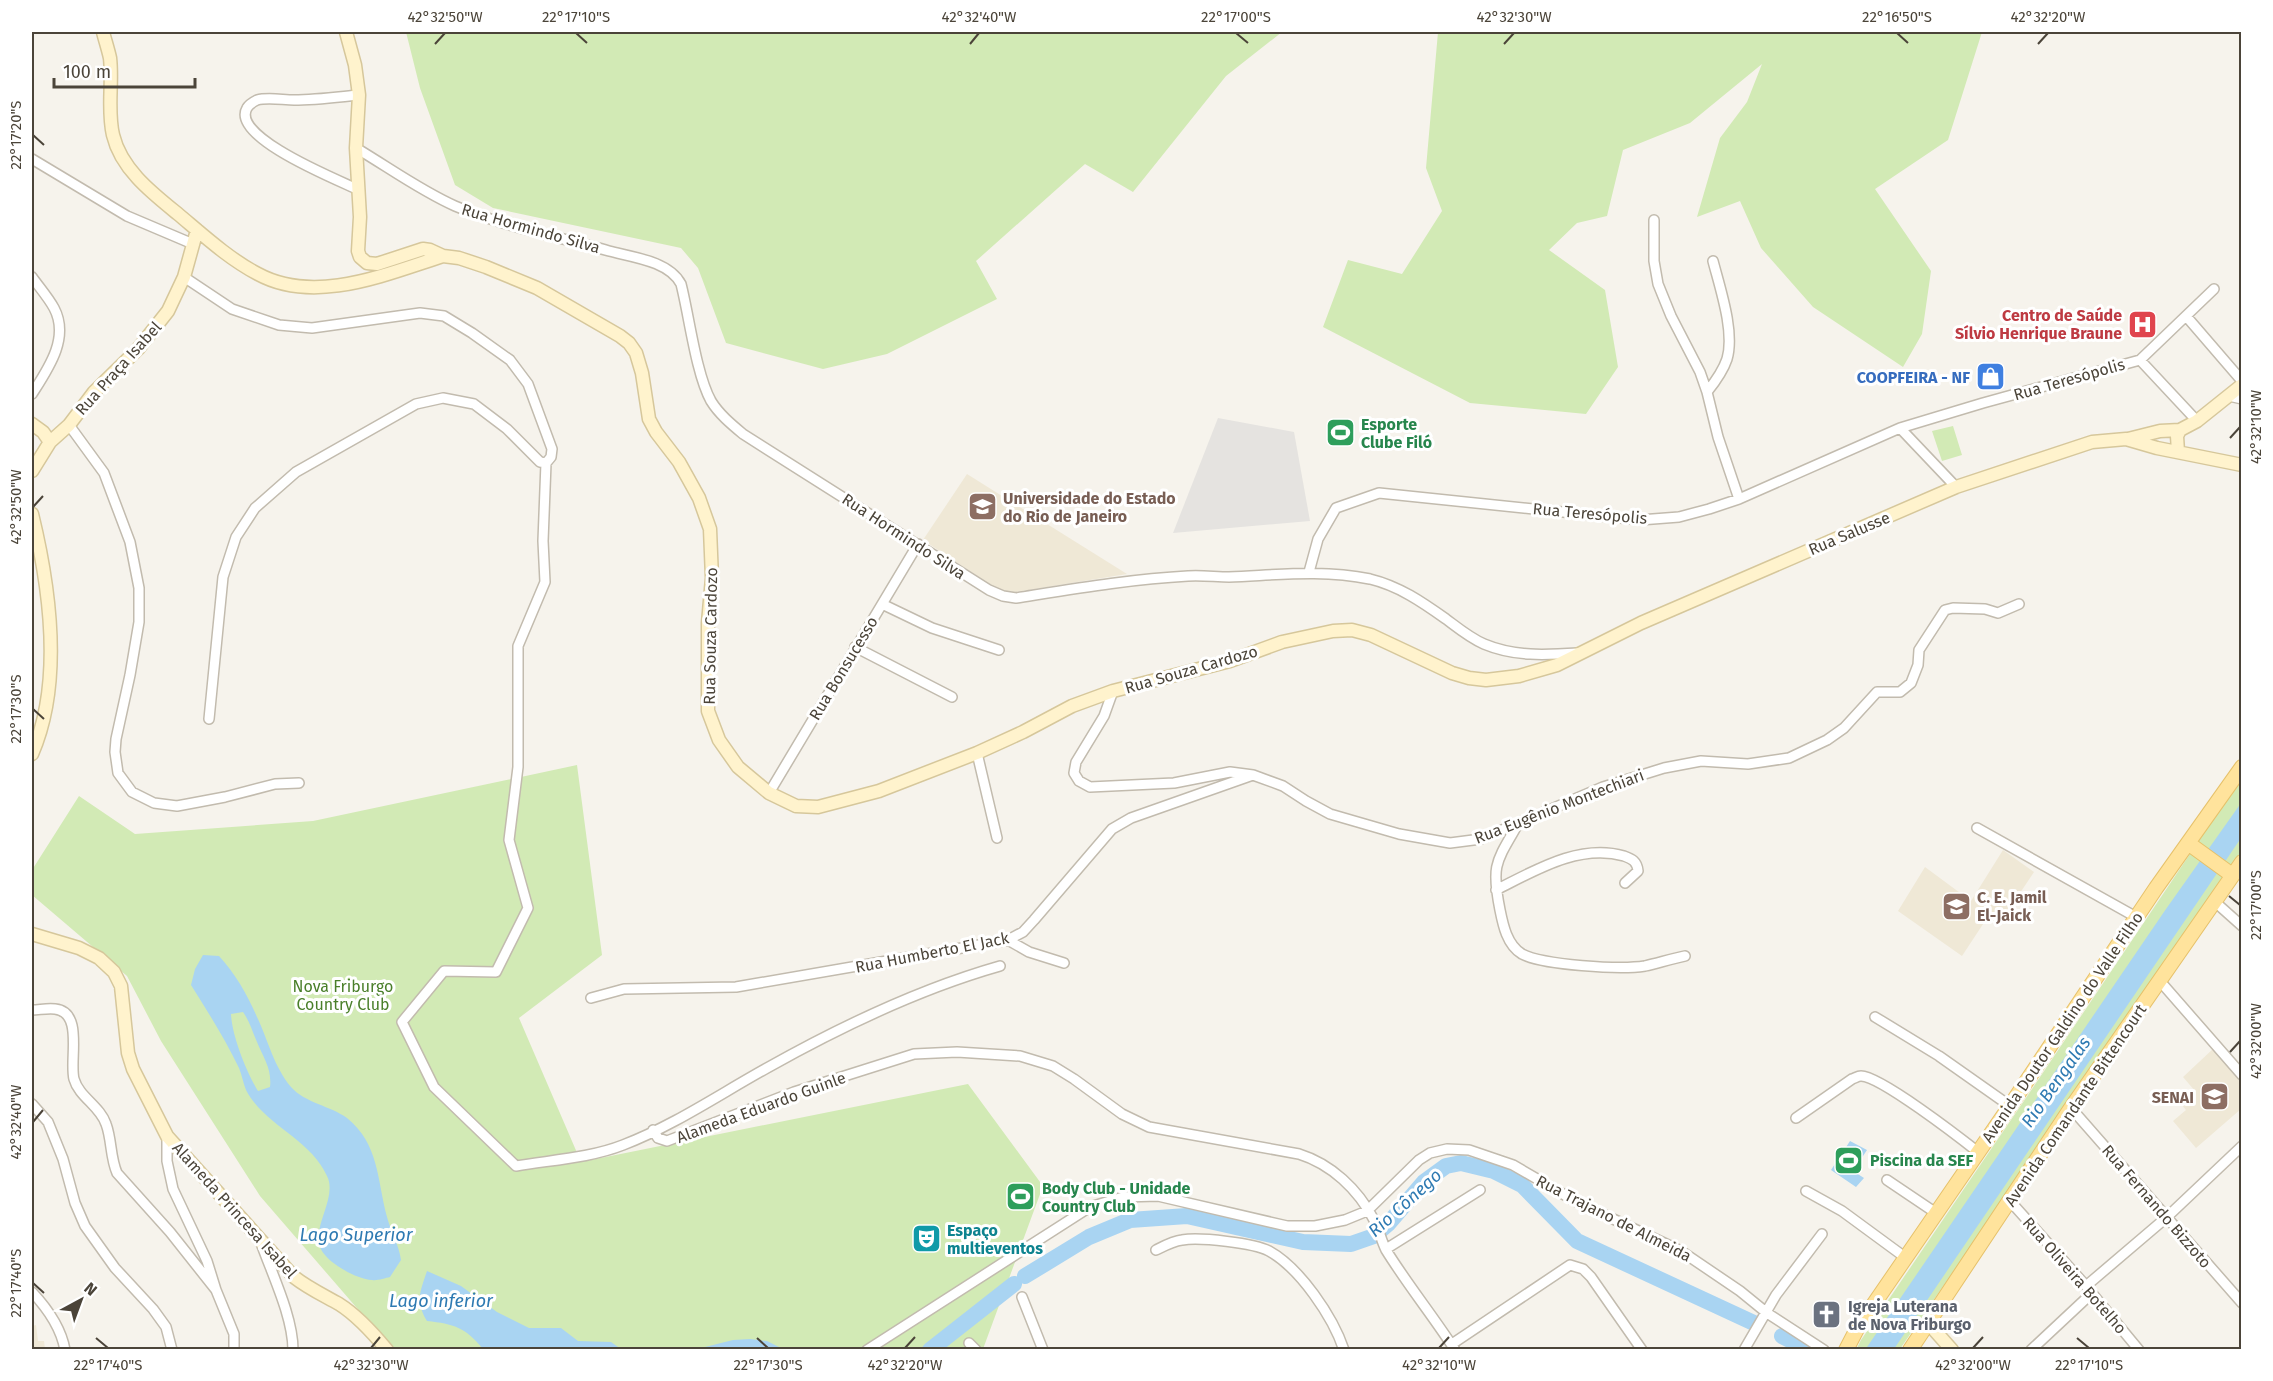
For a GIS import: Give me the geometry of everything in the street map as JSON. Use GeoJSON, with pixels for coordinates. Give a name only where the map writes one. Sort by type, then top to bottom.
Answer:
{"type":"FeatureCollection","features":[{"type":"Feature","properties":{"kind":"main road","name":"Avenida Doutor Galdino do Valle Filho"},"geometry":{"type":"LineString","coordinates":[[1846,1350],[1858,1327],[2136,917],[2193,846],[2241,767]]}},
{"type":"Feature","properties":{"kind":"main road"},"geometry":{"type":"LineString","coordinates":[[2193,846],[2229,872]]}},
{"type":"Feature","properties":{"kind":"main road","name":"Avenida Comandante Bittencourt"},"geometry":{"type":"LineString","coordinates":[[1910,1350],[2214,900],[2229,872],[2241,862]]}},
{"type":"Feature","properties":{"kind":"street"},"geometry":{"type":"LineString","coordinates":[[103,32],[110,58],[113,135],[125,163],[149,191],[197,230],[259,274],[290,286],[323,287],[382,276],[443,256]]}},
{"type":"Feature","properties":{"kind":"street"},"geometry":{"type":"LineString","coordinates":[[346,32],[355,65],[359,96],[356,148],[359,189]]}},
{"type":"Feature","properties":{"kind":"street"},"geometry":{"type":"LineString","coordinates":[[359,96],[296,100],[259,99],[249,104],[244,113],[246,123],[255,134],[272,146],[359,189]]}},
{"type":"Feature","properties":{"kind":"street","name":"Rua Hormindo Silva"},"geometry":{"type":"LineString","coordinates":[[356,148],[453,205],[479,215],[635,258],[676,274],[681,284],[710,399],[722,416],[743,434],[989,590],[1003,596],[1016,598],[1104,584],[1190,576],[1228,577],[1309,572],[1341,574],[1372,580],[1401,590],[1484,644],[1532,655],[1581,653]]}},
{"type":"Feature","properties":{"kind":"street"},"geometry":{"type":"LineString","coordinates":[[32,159],[127,216],[193,244]]}},
{"type":"Feature","properties":{"kind":"street","name":"Rua Souza Cardozo"},"geometry":{"type":"LineString","coordinates":[[359,189],[360,218],[357,246],[360,257],[368,263],[378,264],[423,249],[479,264],[537,288],[629,343],[636,353],[642,373],[649,419],[699,498],[710,529],[712,578],[708,623],[708,711],[719,740],[738,767],[769,793],[796,806],[818,807],[836,804],[879,791],[977,753],[1072,706],[1113,691],[1230,661],[1282,642],[1333,631],[1352,630],[1371,635],[1452,673],[1486,680],[1519,676],[1557,665],[1581,653]]}},
{"type":"Feature","properties":{"kind":"street"},"geometry":{"type":"LineString","coordinates":[[1654,220],[1654,261],[1658,284],[1671,316],[1700,372],[1718,437],[1739,499]]}},
{"type":"Feature","properties":{"kind":"street","name":"Rua Praça Isabel"},"geometry":{"type":"LineString","coordinates":[[32,471],[50,442],[69,425],[94,392],[154,331],[168,311],[184,277],[197,230]]}},
{"type":"Feature","properties":{"kind":"street"},"geometry":{"type":"LineString","coordinates":[[1707,392],[1727,360],[1729,347],[1725,310],[1713,261]]}},
{"type":"Feature","properties":{"kind":"street"},"geometry":{"type":"LineString","coordinates":[[32,277],[54,308],[60,327],[53,361],[32,394]]}},
{"type":"Feature","properties":{"kind":"street"},"geometry":{"type":"LineString","coordinates":[[184,277],[232,309],[279,325],[312,328],[420,313],[444,316],[510,360],[528,384],[552,449],[546,463],[540,462],[507,429],[474,404],[442,398],[416,404],[296,472],[255,508],[236,537],[223,577],[209,719]]}},
{"type":"Feature","properties":{"kind":"street","name":"Rua Teresópolis"},"geometry":{"type":"LineString","coordinates":[[1309,572],[1318,539],[1336,508],[1379,493],[1641,520],[1679,517],[1709,509],[1739,499],[1900,428],[2140,360],[2214,288]]}},
{"type":"Feature","properties":{"kind":"street"},"geometry":{"type":"LineString","coordinates":[[2127,440],[2160,431],[2180,430],[2235,397],[2241,383],[2186,316]]}},
{"type":"Feature","properties":{"kind":"street"},"geometry":{"type":"LineString","coordinates":[[2140,360],[2197,421]]}},
{"type":"Feature","properties":{"kind":"street"},"geometry":{"type":"LineString","coordinates":[[32,424],[43,432],[50,442]]}},
{"type":"Feature","properties":{"kind":"street"},"geometry":{"type":"LineString","coordinates":[[69,425],[104,473],[130,542],[139,588],[139,622],[116,739],[118,773],[132,792],[154,803],[177,806],[225,797],[274,784],[299,783]]}},
{"type":"Feature","properties":{"kind":"street"},"geometry":{"type":"LineString","coordinates":[[1900,428],[1956,487]]}},
{"type":"Feature","properties":{"kind":"street"},"geometry":{"type":"LineString","coordinates":[[2178,452],[2177,436],[2180,430]]}},
{"type":"Feature","properties":{"kind":"street","name":"Rua Salusse"},"geometry":{"type":"LineString","coordinates":[[1581,653],[1641,623],[1956,487],[2080,445],[2102,440],[2127,440]]}},
{"type":"Feature","properties":{"kind":"street"},"geometry":{"type":"LineString","coordinates":[[2127,440],[2241,465]]}},
{"type":"Feature","properties":{"kind":"street","name":"Alameda Eduardo Guinle"},"geometry":{"type":"LineString","coordinates":[[546,463],[543,541],[545,582],[518,646],[518,767],[508,840],[528,908],[496,972],[444,970],[402,1022],[434,1087],[516,1166],[614,1148],[653,1130],[658,1138],[667,1141],[794,1092],[914,1054],[957,1052],[1020,1056],[1053,1066],[1122,1114],[1149,1127],[1316,1159],[1348,1183],[1368,1211]]}},
{"type":"Feature","properties":{"kind":"street"},"geometry":{"type":"LineString","coordinates":[[32,514],[45,571],[49,661],[45,715],[32,754]]}},
{"type":"Feature","properties":{"kind":"street","name":"Rua Bonsucesso"},"geometry":{"type":"LineString","coordinates":[[769,793],[918,544]]}},
{"type":"Feature","properties":{"kind":"street"},"geometry":{"type":"LineString","coordinates":[[882,603],[932,628],[999,650]]}},
{"type":"Feature","properties":{"kind":"street","name":"Rua Eugênio Montechiari"},"geometry":{"type":"LineString","coordinates":[[1113,691],[1104,716],[1076,762],[1074,773],[1080,781],[1090,787],[1174,783],[1230,772],[1253,775],[1283,786],[1330,814],[1399,834],[1450,843],[1481,839],[1603,787],[1664,768],[1701,761],[1748,764],[1790,758],[1827,740],[1844,728],[1877,692],[1900,692],[1911,683],[1918,665],[1919,650],[1945,610],[1985,609],[1998,613],[2019,604]]}},
{"type":"Feature","properties":{"kind":"street"},"geometry":{"type":"LineString","coordinates":[[855,647],[952,697]]}},
{"type":"Feature","properties":{"kind":"street"},"geometry":{"type":"LineString","coordinates":[[977,753],[997,838]]}},
{"type":"Feature","properties":{"kind":"street","name":"Rua Humberto El Jack"},"geometry":{"type":"LineString","coordinates":[[591,998],[624,989],[736,987],[1008,940],[1023,932],[1112,829],[1131,818],[1253,775]]}},
{"type":"Feature","properties":{"kind":"street"},"geometry":{"type":"LineString","coordinates":[[1518,824],[1498,858],[1494,876],[1504,928],[1510,941],[1521,954],[1546,961],[1603,966],[1643,966],[1685,956]]}},
{"type":"Feature","properties":{"kind":"street"},"geometry":{"type":"LineString","coordinates":[[1977,828],[2136,917]]}},
{"type":"Feature","properties":{"kind":"street"},"geometry":{"type":"LineString","coordinates":[[1496,890],[1548,865],[1580,854],[1618,854],[1632,859],[1638,864],[1638,871],[1625,884]]}},
{"type":"Feature","properties":{"kind":"street"},"geometry":{"type":"LineString","coordinates":[[2214,900],[2241,926]]}},
{"type":"Feature","properties":{"kind":"street","name":"Alameda Princesa Isabel"},"geometry":{"type":"LineString","coordinates":[[32,934],[79,948],[99,958],[114,972],[121,986],[128,1053],[167,1136],[294,1277],[306,1287],[340,1305],[364,1323],[387,1350]]}},
{"type":"Feature","properties":{"kind":"street"},"geometry":{"type":"LineString","coordinates":[[1008,940],[1029,952],[1064,963]]}},
{"type":"Feature","properties":{"kind":"street"},"geometry":{"type":"LineString","coordinates":[[653,1130],[705,1104],[768,1067],[871,1016],[971,975],[1000,966]]}},
{"type":"Feature","properties":{"kind":"street"},"geometry":{"type":"LineString","coordinates":[[2159,980],[2241,1075]]}},
{"type":"Feature","properties":{"kind":"street"},"geometry":{"type":"LineString","coordinates":[[32,1010],[57,1009],[66,1015],[73,1026],[73,1077],[77,1086],[100,1113],[106,1124],[112,1161],[117,1173],[170,1232],[216,1290]]}},
{"type":"Feature","properties":{"kind":"street"},"geometry":{"type":"LineString","coordinates":[[1875,1017],[1939,1056],[2010,1106]]}},
{"type":"Feature","properties":{"kind":"street"},"geometry":{"type":"LineString","coordinates":[[1796,1118],[1852,1079],[1861,1076],[1893,1091],[1978,1152]]}},
{"type":"Feature","properties":{"kind":"street"},"geometry":{"type":"LineString","coordinates":[[32,1104],[48,1122],[85,1226],[115,1268],[153,1309],[166,1327],[172,1350]]}},
{"type":"Feature","properties":{"kind":"street","name":"Rua Fernando Bizzoto"},"geometry":{"type":"LineString","coordinates":[[2072,1108],[2241,1303]]}},
{"type":"Feature","properties":{"kind":"street"},"geometry":{"type":"LineString","coordinates":[[167,1136],[167,1161],[173,1189],[207,1261],[234,1334],[234,1350]]}},
{"type":"Feature","properties":{"kind":"street"},"geometry":{"type":"LineString","coordinates":[[2031,1350],[2089,1290],[2241,1146]]}},
{"type":"Feature","properties":{"kind":"street","name":"Rua Trajano de Almeida"},"geometry":{"type":"LineString","coordinates":[[1368,1211],[1419,1160],[1447,1149],[1469,1150],[1513,1165],[1575,1201],[1681,1251],[1740,1291],[1767,1313],[1824,1350]]}},
{"type":"Feature","properties":{"kind":"street"},"geometry":{"type":"LineString","coordinates":[[1887,1180],[1936,1213]]}},
{"type":"Feature","properties":{"kind":"street"},"geometry":{"type":"LineString","coordinates":[[1386,1249],[1480,1190]]}},
{"type":"Feature","properties":{"kind":"street"},"geometry":{"type":"LineString","coordinates":[[1806,1191],[1842,1211],[1906,1258]]}},
{"type":"Feature","properties":{"kind":"street"},"geometry":{"type":"LineString","coordinates":[[867,1350],[1090,1207],[1123,1197],[1158,1196],[1287,1226],[1315,1226],[1368,1211],[1386,1249],[1453,1347],[1570,1265],[1576,1265],[1591,1277],[1642,1350]]}},
{"type":"Feature","properties":{"kind":"street","name":"Rua Oliveira Botelho"},"geometry":{"type":"LineString","coordinates":[[2010,1201],[2139,1350]]}},
{"type":"Feature","properties":{"kind":"street"},"geometry":{"type":"LineString","coordinates":[[1744,1350],[1776,1295],[1822,1234]]}},
{"type":"Feature","properties":{"kind":"street"},"geometry":{"type":"LineString","coordinates":[[1156,1250],[1180,1240],[1200,1238],[1266,1250],[1282,1259],[1319,1303],[1338,1331],[1344,1350]]}},
{"type":"Feature","properties":{"kind":"street"},"geometry":{"type":"LineString","coordinates":[[260,1241],[283,1304],[293,1339],[293,1350]]}},
{"type":"Feature","properties":{"kind":"street"},"geometry":{"type":"LineString","coordinates":[[32,1292],[46,1307],[65,1350]]}},
{"type":"Feature","properties":{"kind":"street"},"geometry":{"type":"LineString","coordinates":[[1022,1297],[1043,1350]]}},
{"type":"Feature","properties":{"kind":"street"},"geometry":{"type":"LineString","coordinates":[[1929,1324],[1952,1350]]}},
{"type":"Feature","properties":{"kind":"shaded area"},"geometry":{"type":"Polygon","coordinates":[[[1218,418],[1294,432],[1310,521],[1173,533],[1218,418]]]}},
{"type":"Feature","properties":{"kind":"shaded area","name":"Universidade do Estado do Rio de Janeiro"},"geometry":{"type":"Polygon","coordinates":[[[967,474],[1127,574],[1004,594],[923,540],[967,474]]]}},
{"type":"Feature","properties":{"kind":"shaded area","name":"C. E. Jamil El-Jaick"},"geometry":{"type":"Polygon","coordinates":[[[2003,850],[2034,872],[2002,920],[1989,915],[1962,956],[1898,911],[1925,867],[1971,901],[2003,850]]]}},
{"type":"Feature","properties":{"kind":"shaded area","name":"SENAI"},"geometry":{"type":"Polygon","coordinates":[[[2214,1048],[2241,1081],[2241,1109],[2196,1148],[2173,1121],[2186,1110],[2181,1104],[2195,1091],[2183,1077],[2214,1048]]]}},
{"type":"Feature","properties":{"kind":"shaded area"},"geometry":{"type":"Polygon","coordinates":[[[36,1325],[38,1341],[44,1341],[45,1349],[32,1349],[32,1326],[36,1325]]]}},
{"type":"Feature","properties":{"kind":"green space"},"geometry":{"type":"Polygon","coordinates":[[[406,32],[1282,32],[1226,76],[1133,192],[1085,164],[976,261],[997,299],[887,354],[823,369],[726,343],[698,268],[681,248],[493,208],[455,185],[420,88],[406,32]]]}},
{"type":"Feature","properties":{"kind":"green space"},"geometry":{"type":"Polygon","coordinates":[[[1438,32],[1982,32],[1948,140],[1875,189],[1931,271],[1922,334],[1903,367],[1813,307],[1761,248],[1740,201],[1697,217],[1720,138],[1747,102],[1762,64],[1690,123],[1623,150],[1607,216],[1577,223],[1549,250],[1605,290],[1618,367],[1586,414],[1470,403],[1323,327],[1348,260],[1402,274],[1442,211],[1426,168],[1438,32]]]}},
{"type":"Feature","properties":{"kind":"green space"},"geometry":{"type":"Polygon","coordinates":[[[1953,426],[1962,455],[1942,461],[1932,431],[1953,426]]]}},
{"type":"Feature","properties":{"kind":"green space","name":"Nova Friburgo Country Club"},"geometry":{"type":"Polygon","coordinates":[[[577,765],[602,955],[519,1018],[581,1162],[968,1084],[1043,1186],[983,1349],[388,1349],[375,1329],[260,1196],[161,1041],[127,976],[32,895],[32,870],[79,796],[135,834],[313,821],[577,765]]]}},
{"type":"Feature","properties":{"kind":"green space"},"geometry":{"type":"Polygon","coordinates":[[[2241,778],[2241,852],[1900,1349],[1856,1350],[1861,1340],[2241,778]]]}},
{"type":"Feature","properties":{"kind":"water","name":"Rio Bengalas"},"geometry":{"type":"Polygon","coordinates":[[[2241,803],[2241,838],[1894,1349],[1865,1350],[2166,909],[2241,803]]]}},
{"type":"Feature","properties":{"kind":"water","name":"Lago Superior"},"geometry":{"type":"Polygon","coordinates":[[[203,955],[219,956],[245,993],[276,1062],[291,1087],[303,1097],[347,1118],[365,1139],[375,1163],[387,1217],[401,1260],[390,1277],[374,1280],[353,1275],[325,1255],[320,1246],[319,1237],[329,1195],[330,1185],[327,1176],[310,1152],[264,1113],[246,1090],[234,1057],[191,985],[195,969],[203,955]],[[243,1012],[231,1014],[234,1032],[240,1053],[258,1091],[270,1087],[270,1075],[243,1012]]]}},
{"type":"Feature","properties":{"kind":"water","name":"Piscina da SEF"},"geometry":{"type":"Polygon","coordinates":[[[1850,1141],[1867,1150],[1853,1171],[1864,1178],[1856,1187],[1831,1170],[1850,1141]]]}},
{"type":"Feature","properties":{"kind":"water","name":"Lago inferior"},"geometry":{"type":"Polygon","coordinates":[[[427,1271],[461,1286],[497,1312],[529,1328],[561,1328],[578,1341],[611,1342],[621,1349],[483,1349],[458,1328],[427,1321],[421,1308],[420,1296],[427,1271]]]}},
{"type":"Feature","properties":{"kind":"water"},"geometry":{"type":"Polygon","coordinates":[[[733,1340],[767,1341],[783,1349],[697,1349],[733,1340]]]}},
{"type":"Feature","properties":{"kind":"waterway","name":"Rio Cônego"},"geometry":{"type":"LineString","coordinates":[[1025,1276],[1089,1237],[1130,1220],[1187,1216],[1303,1242],[1351,1244],[1374,1236],[1388,1224],[1424,1182],[1446,1166],[1461,1163],[1494,1171],[1522,1185],[1577,1241],[1756,1324]]}},
{"type":"Feature","properties":{"kind":"waterway","name":"Rio Cônego"},"geometry":{"type":"LineString","coordinates":[[930,1350],[1014,1284]]}},
{"type":"Feature","properties":{"kind":"waterway","name":"Rio Cônego"},"geometry":{"type":"LineString","coordinates":[[1782,1336],[1810,1350]]}},
{"type":"Feature","properties":{"kind":"place","name":"Centro de Saúde Sílvio Henrique Braune"},"geometry":{"type":"Point","coordinates":[2143,324]}},
{"type":"Feature","properties":{"kind":"place","name":"COOPFEIRA - NF"},"geometry":{"type":"Point","coordinates":[1991,377]}},
{"type":"Feature","properties":{"kind":"place","name":"Esporte Clube Filó"},"geometry":{"type":"Point","coordinates":[1340,433]}},
{"type":"Feature","properties":{"kind":"place","name":"Universidade do Estado do Rio de Janeiro"},"geometry":{"type":"Point","coordinates":[982,507]}},
{"type":"Feature","properties":{"kind":"place","name":"C. E. Jamil El-Jaick"},"geometry":{"type":"Point","coordinates":[1956,906]}},
{"type":"Feature","properties":{"kind":"place","name":"SENAI"},"geometry":{"type":"Point","coordinates":[2215,1097]}},
{"type":"Feature","properties":{"kind":"place","name":"Piscina da SEF"},"geometry":{"type":"Point","coordinates":[1849,1160]}},
{"type":"Feature","properties":{"kind":"place","name":"Body Club - Unidade Country Club"},"geometry":{"type":"Point","coordinates":[1021,1197]}},
{"type":"Feature","properties":{"kind":"place","name":"Espaço multieventos"},"geometry":{"type":"Point","coordinates":[926,1239]}},
{"type":"Feature","properties":{"kind":"place","name":"Igreja Luterana de Nova Friburgo"},"geometry":{"type":"Point","coordinates":[1827,1315]}}]}
